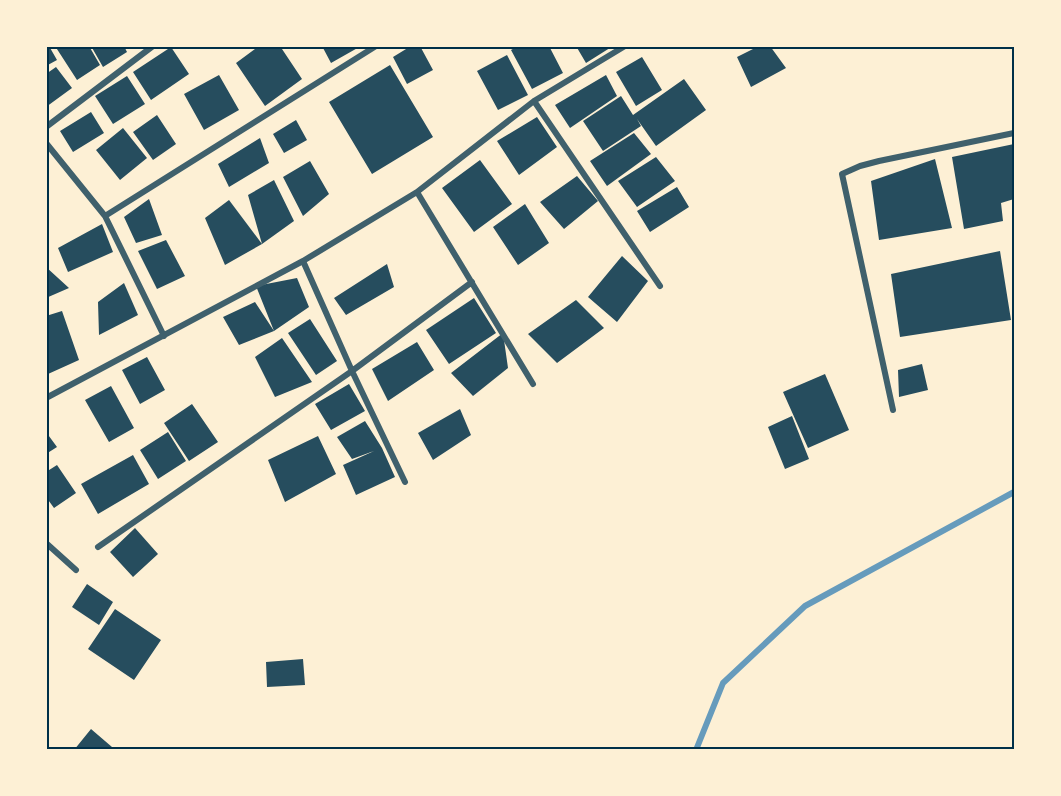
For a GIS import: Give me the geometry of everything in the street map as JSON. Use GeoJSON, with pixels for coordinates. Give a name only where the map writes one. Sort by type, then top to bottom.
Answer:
{"type":"FeatureCollection","features":[{"type":"Feature","properties":{"kind":"street"},"geometry":{"type":"LineString","coordinates":[[46,127],[153,46]]}},
{"type":"Feature","properties":{"kind":"street"},"geometry":{"type":"LineString","coordinates":[[105,216],[376,46]]}},
{"type":"Feature","properties":{"kind":"street"},"geometry":{"type":"LineString","coordinates":[[46,398],[303,261],[417,192],[534,101],[625,46]]}},
{"type":"Feature","properties":{"kind":"street"},"geometry":{"type":"LineString","coordinates":[[534,101],[660,286]]}},
{"type":"Feature","properties":{"kind":"street"},"geometry":{"type":"LineString","coordinates":[[893,410],[842,174],[860,165],[879,160],[1014,133]]}},
{"type":"Feature","properties":{"kind":"street"},"geometry":{"type":"LineString","coordinates":[[46,143],[105,216],[164,336]]}},
{"type":"Feature","properties":{"kind":"street"},"geometry":{"type":"LineString","coordinates":[[417,192],[533,384]]}},
{"type":"Feature","properties":{"kind":"street"},"geometry":{"type":"LineString","coordinates":[[303,261],[405,482]]}},
{"type":"Feature","properties":{"kind":"street"},"geometry":{"type":"LineString","coordinates":[[98,547],[352,371],[472,282]]}},
{"type":"Feature","properties":{"kind":"street"},"geometry":{"type":"LineString","coordinates":[[46,543],[76,570]]}},
{"type":"Feature","properties":{"kind":"building"},"geometry":{"type":"Polygon","coordinates":[[[46,46],[49,46],[57,60],[46,66],[46,46]]]}},
{"type":"Feature","properties":{"kind":"building"},"geometry":{"type":"Polygon","coordinates":[[[55,46],[89,46],[100,65],[77,80],[55,46]]]}},
{"type":"Feature","properties":{"kind":"building"},"geometry":{"type":"Polygon","coordinates":[[[91,46],[124,46],[127,52],[103,67],[91,46]]]}},
{"type":"Feature","properties":{"kind":"building"},"geometry":{"type":"Polygon","coordinates":[[[259,46],[280,46],[302,79],[265,106],[236,63],[259,46]]]}},
{"type":"Feature","properties":{"kind":"building"},"geometry":{"type":"Polygon","coordinates":[[[322,46],[361,46],[331,63],[322,46]]]}},
{"type":"Feature","properties":{"kind":"building"},"geometry":{"type":"Polygon","coordinates":[[[411,46],[420,46],[433,70],[407,84],[393,57],[411,46]]]}},
{"type":"Feature","properties":{"kind":"building"},"geometry":{"type":"Polygon","coordinates":[[[518,46],[549,46],[563,73],[532,89],[511,50],[518,46]]]}},
{"type":"Feature","properties":{"kind":"building"},"geometry":{"type":"Polygon","coordinates":[[[576,46],[613,46],[586,63],[576,46]]]}},
{"type":"Feature","properties":{"kind":"building"},"geometry":{"type":"Polygon","coordinates":[[[759,46],[770,46],[786,68],[751,87],[737,57],[759,46]]]}},
{"type":"Feature","properties":{"kind":"building"},"geometry":{"type":"Polygon","coordinates":[[[171,47],[189,74],[151,100],[133,72],[171,47]]]}},
{"type":"Feature","properties":{"kind":"building"},"geometry":{"type":"Polygon","coordinates":[[[507,55],[528,95],[498,110],[477,71],[507,55]]]}},
{"type":"Feature","properties":{"kind":"building"},"geometry":{"type":"Polygon","coordinates":[[[642,57],[662,90],[636,106],[616,72],[642,57]]]}},
{"type":"Feature","properties":{"kind":"building"},"geometry":{"type":"Polygon","coordinates":[[[390,65],[433,137],[372,174],[329,102],[390,65]]]}},
{"type":"Feature","properties":{"kind":"building"},"geometry":{"type":"Polygon","coordinates":[[[56,67],[72,88],[46,107],[46,74],[56,67]]]}},
{"type":"Feature","properties":{"kind":"building"},"geometry":{"type":"Polygon","coordinates":[[[219,75],[239,110],[204,130],[184,94],[219,75]]]}},
{"type":"Feature","properties":{"kind":"building"},"geometry":{"type":"Polygon","coordinates":[[[606,75],[617,96],[570,128],[555,105],[606,75]]]}},
{"type":"Feature","properties":{"kind":"building"},"geometry":{"type":"Polygon","coordinates":[[[127,76],[145,104],[113,124],[95,96],[127,76]]]}},
{"type":"Feature","properties":{"kind":"building"},"geometry":{"type":"Polygon","coordinates":[[[684,79],[706,110],[656,146],[637,119],[641,126],[603,151],[583,121],[621,96],[633,115],[684,79]]]}},
{"type":"Feature","properties":{"kind":"building"},"geometry":{"type":"Polygon","coordinates":[[[91,112],[104,133],[73,152],[60,131],[91,112]]]}},
{"type":"Feature","properties":{"kind":"building"},"geometry":{"type":"Polygon","coordinates":[[[157,115],[176,144],[153,160],[133,132],[157,115]]]}},
{"type":"Feature","properties":{"kind":"building"},"geometry":{"type":"Polygon","coordinates":[[[537,117],[557,147],[519,175],[497,141],[537,117]]]}},
{"type":"Feature","properties":{"kind":"building"},"geometry":{"type":"Polygon","coordinates":[[[296,120],[307,140],[284,153],[273,134],[296,120]]]}},
{"type":"Feature","properties":{"kind":"building"},"geometry":{"type":"Polygon","coordinates":[[[123,128],[147,158],[120,180],[96,150],[123,128]]]}},
{"type":"Feature","properties":{"kind":"building"},"geometry":{"type":"Polygon","coordinates":[[[634,133],[651,154],[607,186],[590,161],[634,133]]]}},
{"type":"Feature","properties":{"kind":"building"},"geometry":{"type":"Polygon","coordinates":[[[260,138],[269,163],[229,187],[218,164],[260,138]]]}},
{"type":"Feature","properties":{"kind":"building"},"geometry":{"type":"Polygon","coordinates":[[[1014,144],[1014,199],[1001,203],[1003,221],[964,229],[952,157],[1014,144]]]}},
{"type":"Feature","properties":{"kind":"building"},"geometry":{"type":"Polygon","coordinates":[[[656,157],[675,181],[637,207],[618,181],[656,157]]]}},
{"type":"Feature","properties":{"kind":"building"},"geometry":{"type":"Polygon","coordinates":[[[935,159],[952,228],[879,240],[871,181],[935,159]]]}},
{"type":"Feature","properties":{"kind":"building"},"geometry":{"type":"Polygon","coordinates":[[[480,160],[512,204],[474,232],[442,188],[480,160]]]}},
{"type":"Feature","properties":{"kind":"building"},"geometry":{"type":"Polygon","coordinates":[[[310,161],[329,194],[303,216],[283,177],[310,161]]]}},
{"type":"Feature","properties":{"kind":"building"},"geometry":{"type":"Polygon","coordinates":[[[577,176],[598,201],[564,229],[540,202],[577,176]]]}},
{"type":"Feature","properties":{"kind":"building"},"geometry":{"type":"Polygon","coordinates":[[[274,180],[294,221],[262,244],[248,195],[274,180]]]}},
{"type":"Feature","properties":{"kind":"building"},"geometry":{"type":"Polygon","coordinates":[[[677,187],[689,207],[650,232],[637,211],[677,187]]]}},
{"type":"Feature","properties":{"kind":"building"},"geometry":{"type":"Polygon","coordinates":[[[149,199],[162,235],[136,243],[124,217],[149,199]]]}},
{"type":"Feature","properties":{"kind":"building"},"geometry":{"type":"Polygon","coordinates":[[[229,200],[262,244],[225,265],[205,218],[229,200]]]}},
{"type":"Feature","properties":{"kind":"building"},"geometry":{"type":"Polygon","coordinates":[[[525,204],[549,243],[518,265],[493,227],[525,204]]]}},
{"type":"Feature","properties":{"kind":"building"},"geometry":{"type":"Polygon","coordinates":[[[102,224],[113,252],[68,272],[58,248],[102,224]]]}},
{"type":"Feature","properties":{"kind":"building"},"geometry":{"type":"Polygon","coordinates":[[[166,240],[185,276],[157,289],[138,251],[166,240]]]}},
{"type":"Feature","properties":{"kind":"building"},"geometry":{"type":"Polygon","coordinates":[[[1000,251],[1011,320],[900,337],[891,274],[1000,251]]]}},
{"type":"Feature","properties":{"kind":"building"},"geometry":{"type":"Polygon","coordinates":[[[622,256],[648,281],[617,322],[588,297],[622,256]]]}},
{"type":"Feature","properties":{"kind":"building"},"geometry":{"type":"Polygon","coordinates":[[[387,264],[394,287],[346,315],[334,298],[387,264]]]}},
{"type":"Feature","properties":{"kind":"building"},"geometry":{"type":"Polygon","coordinates":[[[46,267],[69,288],[46,298],[46,267]]]}},
{"type":"Feature","properties":{"kind":"building"},"geometry":{"type":"Polygon","coordinates":[[[297,278],[309,307],[274,331],[256,286],[297,278]]]}},
{"type":"Feature","properties":{"kind":"building"},"geometry":{"type":"Polygon","coordinates":[[[124,283],[138,315],[99,335],[98,302],[124,283]]]}},
{"type":"Feature","properties":{"kind":"building"},"geometry":{"type":"Polygon","coordinates":[[[474,298],[496,333],[449,364],[426,330],[474,298]]]}},
{"type":"Feature","properties":{"kind":"building"},"geometry":{"type":"Polygon","coordinates":[[[576,300],[604,328],[557,363],[528,334],[576,300]]]}},
{"type":"Feature","properties":{"kind":"building"},"geometry":{"type":"Polygon","coordinates":[[[255,302],[274,331],[239,345],[223,317],[255,302]]]}},
{"type":"Feature","properties":{"kind":"building"},"geometry":{"type":"Polygon","coordinates":[[[62,311],[79,360],[48,374],[46,370],[46,316],[62,311]]]}},
{"type":"Feature","properties":{"kind":"building"},"geometry":{"type":"Polygon","coordinates":[[[310,319],[337,361],[316,375],[288,333],[310,319]]]}},
{"type":"Feature","properties":{"kind":"building"},"geometry":{"type":"Polygon","coordinates":[[[503,333],[508,368],[473,396],[451,373],[503,333]]]}},
{"type":"Feature","properties":{"kind":"building"},"geometry":{"type":"Polygon","coordinates":[[[282,338],[312,382],[275,397],[255,357],[282,338]]]}},
{"type":"Feature","properties":{"kind":"building"},"geometry":{"type":"Polygon","coordinates":[[[417,342],[434,370],[388,401],[372,369],[417,342]]]}},
{"type":"Feature","properties":{"kind":"building"},"geometry":{"type":"Polygon","coordinates":[[[147,357],[165,390],[140,404],[122,370],[147,357]]]}},
{"type":"Feature","properties":{"kind":"building"},"geometry":{"type":"Polygon","coordinates":[[[922,364],[928,390],[899,397],[898,370],[922,364]]]}},
{"type":"Feature","properties":{"kind":"building"},"geometry":{"type":"Polygon","coordinates":[[[825,374],[849,430],[808,448],[783,392],[825,374]]]}},
{"type":"Feature","properties":{"kind":"building"},"geometry":{"type":"Polygon","coordinates":[[[349,384],[365,411],[331,430],[315,404],[349,384]]]}},
{"type":"Feature","properties":{"kind":"building"},"geometry":{"type":"Polygon","coordinates":[[[111,386],[134,428],[109,442],[85,400],[111,386]]]}},
{"type":"Feature","properties":{"kind":"building"},"geometry":{"type":"Polygon","coordinates":[[[192,404],[218,442],[189,461],[164,423],[192,404]]]}},
{"type":"Feature","properties":{"kind":"building"},"geometry":{"type":"Polygon","coordinates":[[[460,409],[471,435],[433,460],[418,433],[460,409]]]}},
{"type":"Feature","properties":{"kind":"building"},"geometry":{"type":"Polygon","coordinates":[[[792,416],[809,459],[785,469],[768,427],[792,416]]]}},
{"type":"Feature","properties":{"kind":"building"},"geometry":{"type":"Polygon","coordinates":[[[365,421],[382,448],[395,477],[356,495],[343,465],[374,451],[352,459],[337,437],[365,421]]]}},
{"type":"Feature","properties":{"kind":"building"},"geometry":{"type":"Polygon","coordinates":[[[46,432],[57,447],[46,454],[46,432]]]}},
{"type":"Feature","properties":{"kind":"building"},"geometry":{"type":"Polygon","coordinates":[[[168,432],[186,461],[158,479],[140,450],[168,432]]]}},
{"type":"Feature","properties":{"kind":"building"},"geometry":{"type":"Polygon","coordinates":[[[318,436],[336,474],[285,502],[268,460],[318,436]]]}},
{"type":"Feature","properties":{"kind":"building"},"geometry":{"type":"Polygon","coordinates":[[[133,455],[149,484],[98,514],[81,484],[133,455]]]}},
{"type":"Feature","properties":{"kind":"building"},"geometry":{"type":"Polygon","coordinates":[[[57,465],[76,493],[54,508],[46,497],[46,472],[57,465]]]}},
{"type":"Feature","properties":{"kind":"building"},"geometry":{"type":"Polygon","coordinates":[[[135,528],[158,554],[133,577],[110,552],[135,528]]]}},
{"type":"Feature","properties":{"kind":"building"},"geometry":{"type":"Polygon","coordinates":[[[87,584],[113,602],[99,625],[72,607],[87,584]]]}},
{"type":"Feature","properties":{"kind":"building"},"geometry":{"type":"Polygon","coordinates":[[[115,609],[161,640],[134,680],[88,649],[115,609]]]}},
{"type":"Feature","properties":{"kind":"building"},"geometry":{"type":"Polygon","coordinates":[[[303,659],[305,685],[267,687],[266,662],[303,659]]]}},
{"type":"Feature","properties":{"kind":"building"},"geometry":{"type":"Polygon","coordinates":[[[91,729],[112,747],[111,750],[74,750],[91,729]]]}},
{"type":"Feature","properties":{"kind":"waterway"},"geometry":{"type":"LineString","coordinates":[[696,750],[723,683],[805,606],[1014,492]]}}]}
